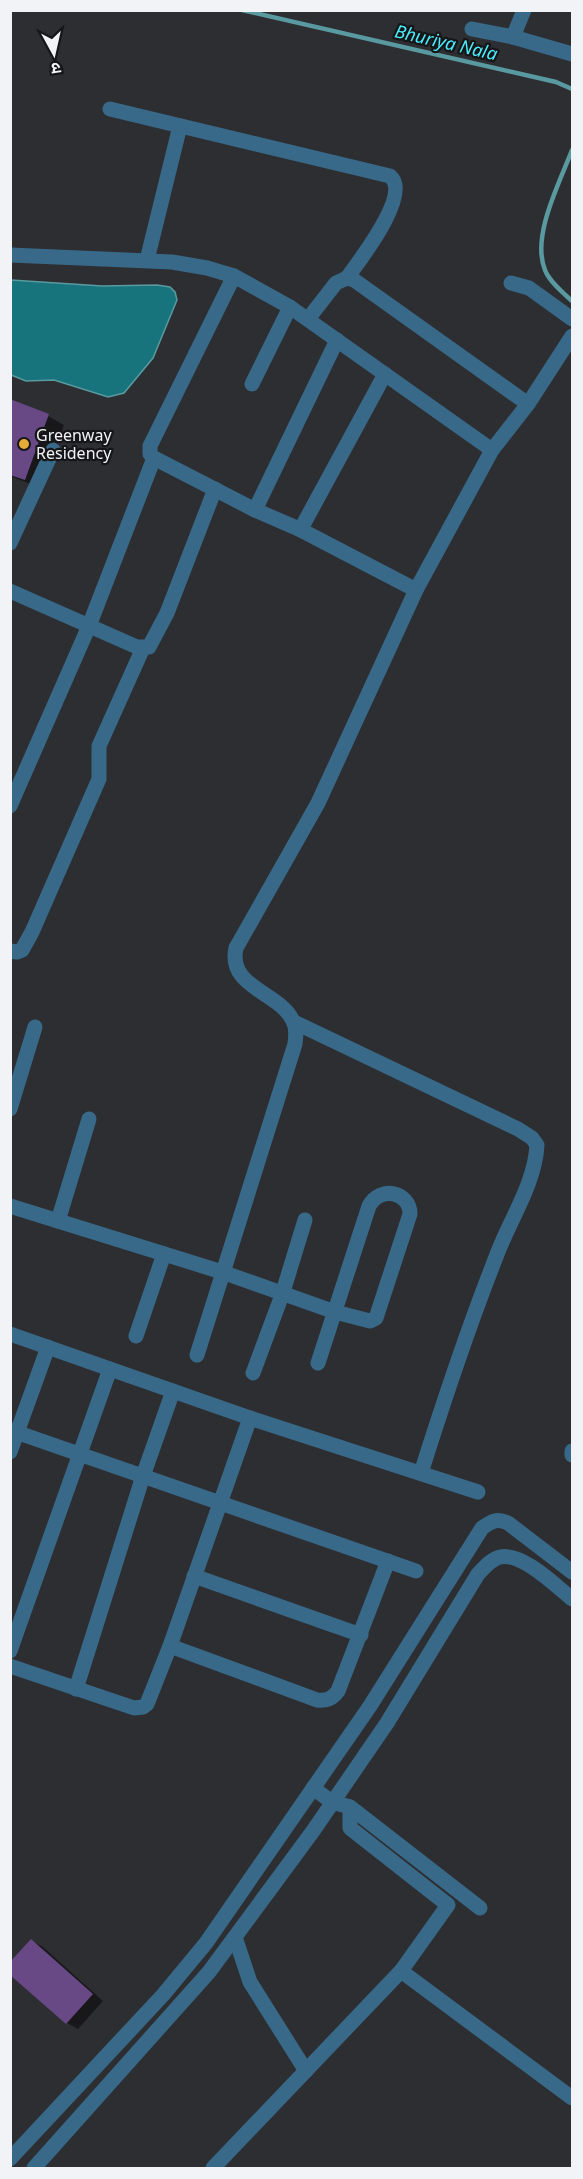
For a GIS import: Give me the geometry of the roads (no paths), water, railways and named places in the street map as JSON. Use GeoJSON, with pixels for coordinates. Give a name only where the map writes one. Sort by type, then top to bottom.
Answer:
{"type":"FeatureCollection","features":[{"type":"Feature","properties":{"kind":"street"},"geometry":{"type":"LineString","coordinates":[[513,37],[524,10]]}},
{"type":"Feature","properties":{"kind":"street"},"geometry":{"type":"LineString","coordinates":[[472,29],[513,37],[573,54]]}},
{"type":"Feature","properties":{"kind":"street"},"geometry":{"type":"LineString","coordinates":[[110,109],[383,174],[394,179],[396,191],[380,230],[347,278],[336,283],[308,320]]}},
{"type":"Feature","properties":{"kind":"street"},"geometry":{"type":"LineString","coordinates":[[147,260],[180,126]]}},
{"type":"Feature","properties":{"kind":"street"},"geometry":{"type":"LineString","coordinates":[[10,255],[147,260],[207,268],[234,276],[290,307],[492,450]]}},
{"type":"Feature","properties":{"kind":"street"},"geometry":{"type":"LineString","coordinates":[[234,276],[150,446],[150,454],[255,510],[299,529],[416,590]]}},
{"type":"Feature","properties":{"kind":"street"},"geometry":{"type":"LineString","coordinates":[[347,278],[354,280],[528,404]]}},
{"type":"Feature","properties":{"kind":"street"},"geometry":{"type":"LineString","coordinates":[[512,283],[530,288],[573,319]]}},
{"type":"Feature","properties":{"kind":"street"},"geometry":{"type":"LineString","coordinates":[[252,384],[290,307]]}},
{"type":"Feature","properties":{"kind":"street"},"geometry":{"type":"LineString","coordinates":[[197,1355],[295,1044],[296,1032],[290,1014],[242,976],[233,958],[236,948],[318,803],[416,590],[492,450],[528,404],[573,336]]}},
{"type":"Feature","properties":{"kind":"street"},"geometry":{"type":"LineString","coordinates":[[255,510],[337,340]]}},
{"type":"Feature","properties":{"kind":"street"},"geometry":{"type":"LineString","coordinates":[[299,529],[386,374]]}},
{"type":"Feature","properties":{"kind":"street"},"geometry":{"type":"LineString","coordinates":[[10,543],[53,450]]}},
{"type":"Feature","properties":{"kind":"street"},"geometry":{"type":"LineString","coordinates":[[10,806],[89,626],[154,458]]}},
{"type":"Feature","properties":{"kind":"street"},"geometry":{"type":"LineString","coordinates":[[10,591],[143,648],[148,647],[167,613],[215,489]]}},
{"type":"Feature","properties":{"kind":"street"},"geometry":{"type":"LineString","coordinates":[[10,951],[22,950],[32,932],[99,779],[99,746],[143,648]]}},
{"type":"Feature","properties":{"kind":"street"},"geometry":{"type":"LineString","coordinates":[[294,1022],[518,1129],[532,1138],[537,1145],[537,1156],[497,1254],[447,1390],[421,1473]]}},
{"type":"Feature","properties":{"kind":"street"},"geometry":{"type":"LineString","coordinates":[[10,1108],[35,1027]]}},
{"type":"Feature","properties":{"kind":"street"},"geometry":{"type":"LineString","coordinates":[[58,1221],[89,1119]]}},
{"type":"Feature","properties":{"kind":"street"},"geometry":{"type":"LineString","coordinates":[[10,1206],[222,1272],[335,1312],[370,1321],[376,1318],[410,1214],[408,1203],[404,1199],[391,1193],[381,1193],[372,1200],[335,1312],[318,1363]]}},
{"type":"Feature","properties":{"kind":"street"},"geometry":{"type":"LineString","coordinates":[[253,1373],[282,1295],[305,1220]]}},
{"type":"Feature","properties":{"kind":"street"},"geometry":{"type":"LineString","coordinates":[[136,1336],[164,1254]]}},
{"type":"Feature","properties":{"kind":"street"},"geometry":{"type":"LineString","coordinates":[[10,1334],[250,1418],[478,1492]]}},
{"type":"Feature","properties":{"kind":"street"},"geometry":{"type":"LineString","coordinates":[[10,1452],[14,1431],[48,1347]]}},
{"type":"Feature","properties":{"kind":"street"},"geometry":{"type":"LineString","coordinates":[[10,1651],[110,1369]]}},
{"type":"Feature","properties":{"kind":"street"},"geometry":{"type":"LineString","coordinates":[[76,1689],[173,1391]]}},
{"type":"Feature","properties":{"kind":"street"},"geometry":{"type":"LineString","coordinates":[[10,1666],[134,1708],[147,1704],[170,1646],[250,1418]]}},
{"type":"Feature","properties":{"kind":"street"},"geometry":{"type":"LineString","coordinates":[[14,1431],[416,1571]]}},
{"type":"Feature","properties":{"kind":"street"},"geometry":{"type":"LineString","coordinates":[[10,2159],[163,1995],[193,1959],[244,1890],[370,1706],[477,1534],[492,1521],[508,1522],[573,1572]]}},
{"type":"Feature","properties":{"kind":"street"},"geometry":{"type":"LineString","coordinates":[[21,2146],[41,2166],[209,1972],[333,1802],[387,1723],[478,1574],[490,1562],[501,1557],[514,1558],[530,1565],[573,1599]]}},
{"type":"Feature","properties":{"kind":"street"},"geometry":{"type":"LineString","coordinates":[[170,1646],[317,1700],[333,1698],[339,1691],[388,1561]]}},
{"type":"Feature","properties":{"kind":"street"},"geometry":{"type":"LineString","coordinates":[[194,1576],[361,1635]]}},
{"type":"Feature","properties":{"kind":"street"},"geometry":{"type":"LineString","coordinates":[[448,1581],[469,1589]]}},
{"type":"Feature","properties":{"kind":"street"},"geometry":{"type":"LineString","coordinates":[[314,1788],[333,1802],[350,1807],[480,1908]]}},
{"type":"Feature","properties":{"kind":"street"},"geometry":{"type":"LineString","coordinates":[[213,2169],[401,1971],[448,1905],[350,1828],[350,1807]]}},
{"type":"Feature","properties":{"kind":"street"},"geometry":{"type":"LineString","coordinates":[[235,1937],[250,1982],[306,2071]]}},
{"type":"Feature","properties":{"kind":"street"},"geometry":{"type":"LineString","coordinates":[[193,1959],[209,1972]]}},
{"type":"Feature","properties":{"kind":"street"},"geometry":{"type":"LineString","coordinates":[[401,1971],[573,2098]]}},
{"type":"Feature","properties":{"kind":"water"},"geometry":{"type":"Polygon","coordinates":[[[11,280],[102,286],[157,285],[170,287],[175,292],[177,300],[153,358],[124,393],[108,397],[54,380],[26,381],[11,375],[11,280]]]}},
{"type":"Feature","properties":{"kind":"waterway","name":"Bhuriya Nala"},"geometry":{"type":"LineString","coordinates":[[242,10],[556,82],[572,89]]}},
{"type":"Feature","properties":{"kind":"waterway","name":"Bhuriya Nala"},"geometry":{"type":"LineString","coordinates":[[572,150],[554,193],[542,241],[545,270],[557,287],[572,301]]}},
{"type":"Feature","properties":{"kind":"place","name":"Greenway Residency"},"geometry":{"type":"Point","coordinates":[24,444]}}]}
